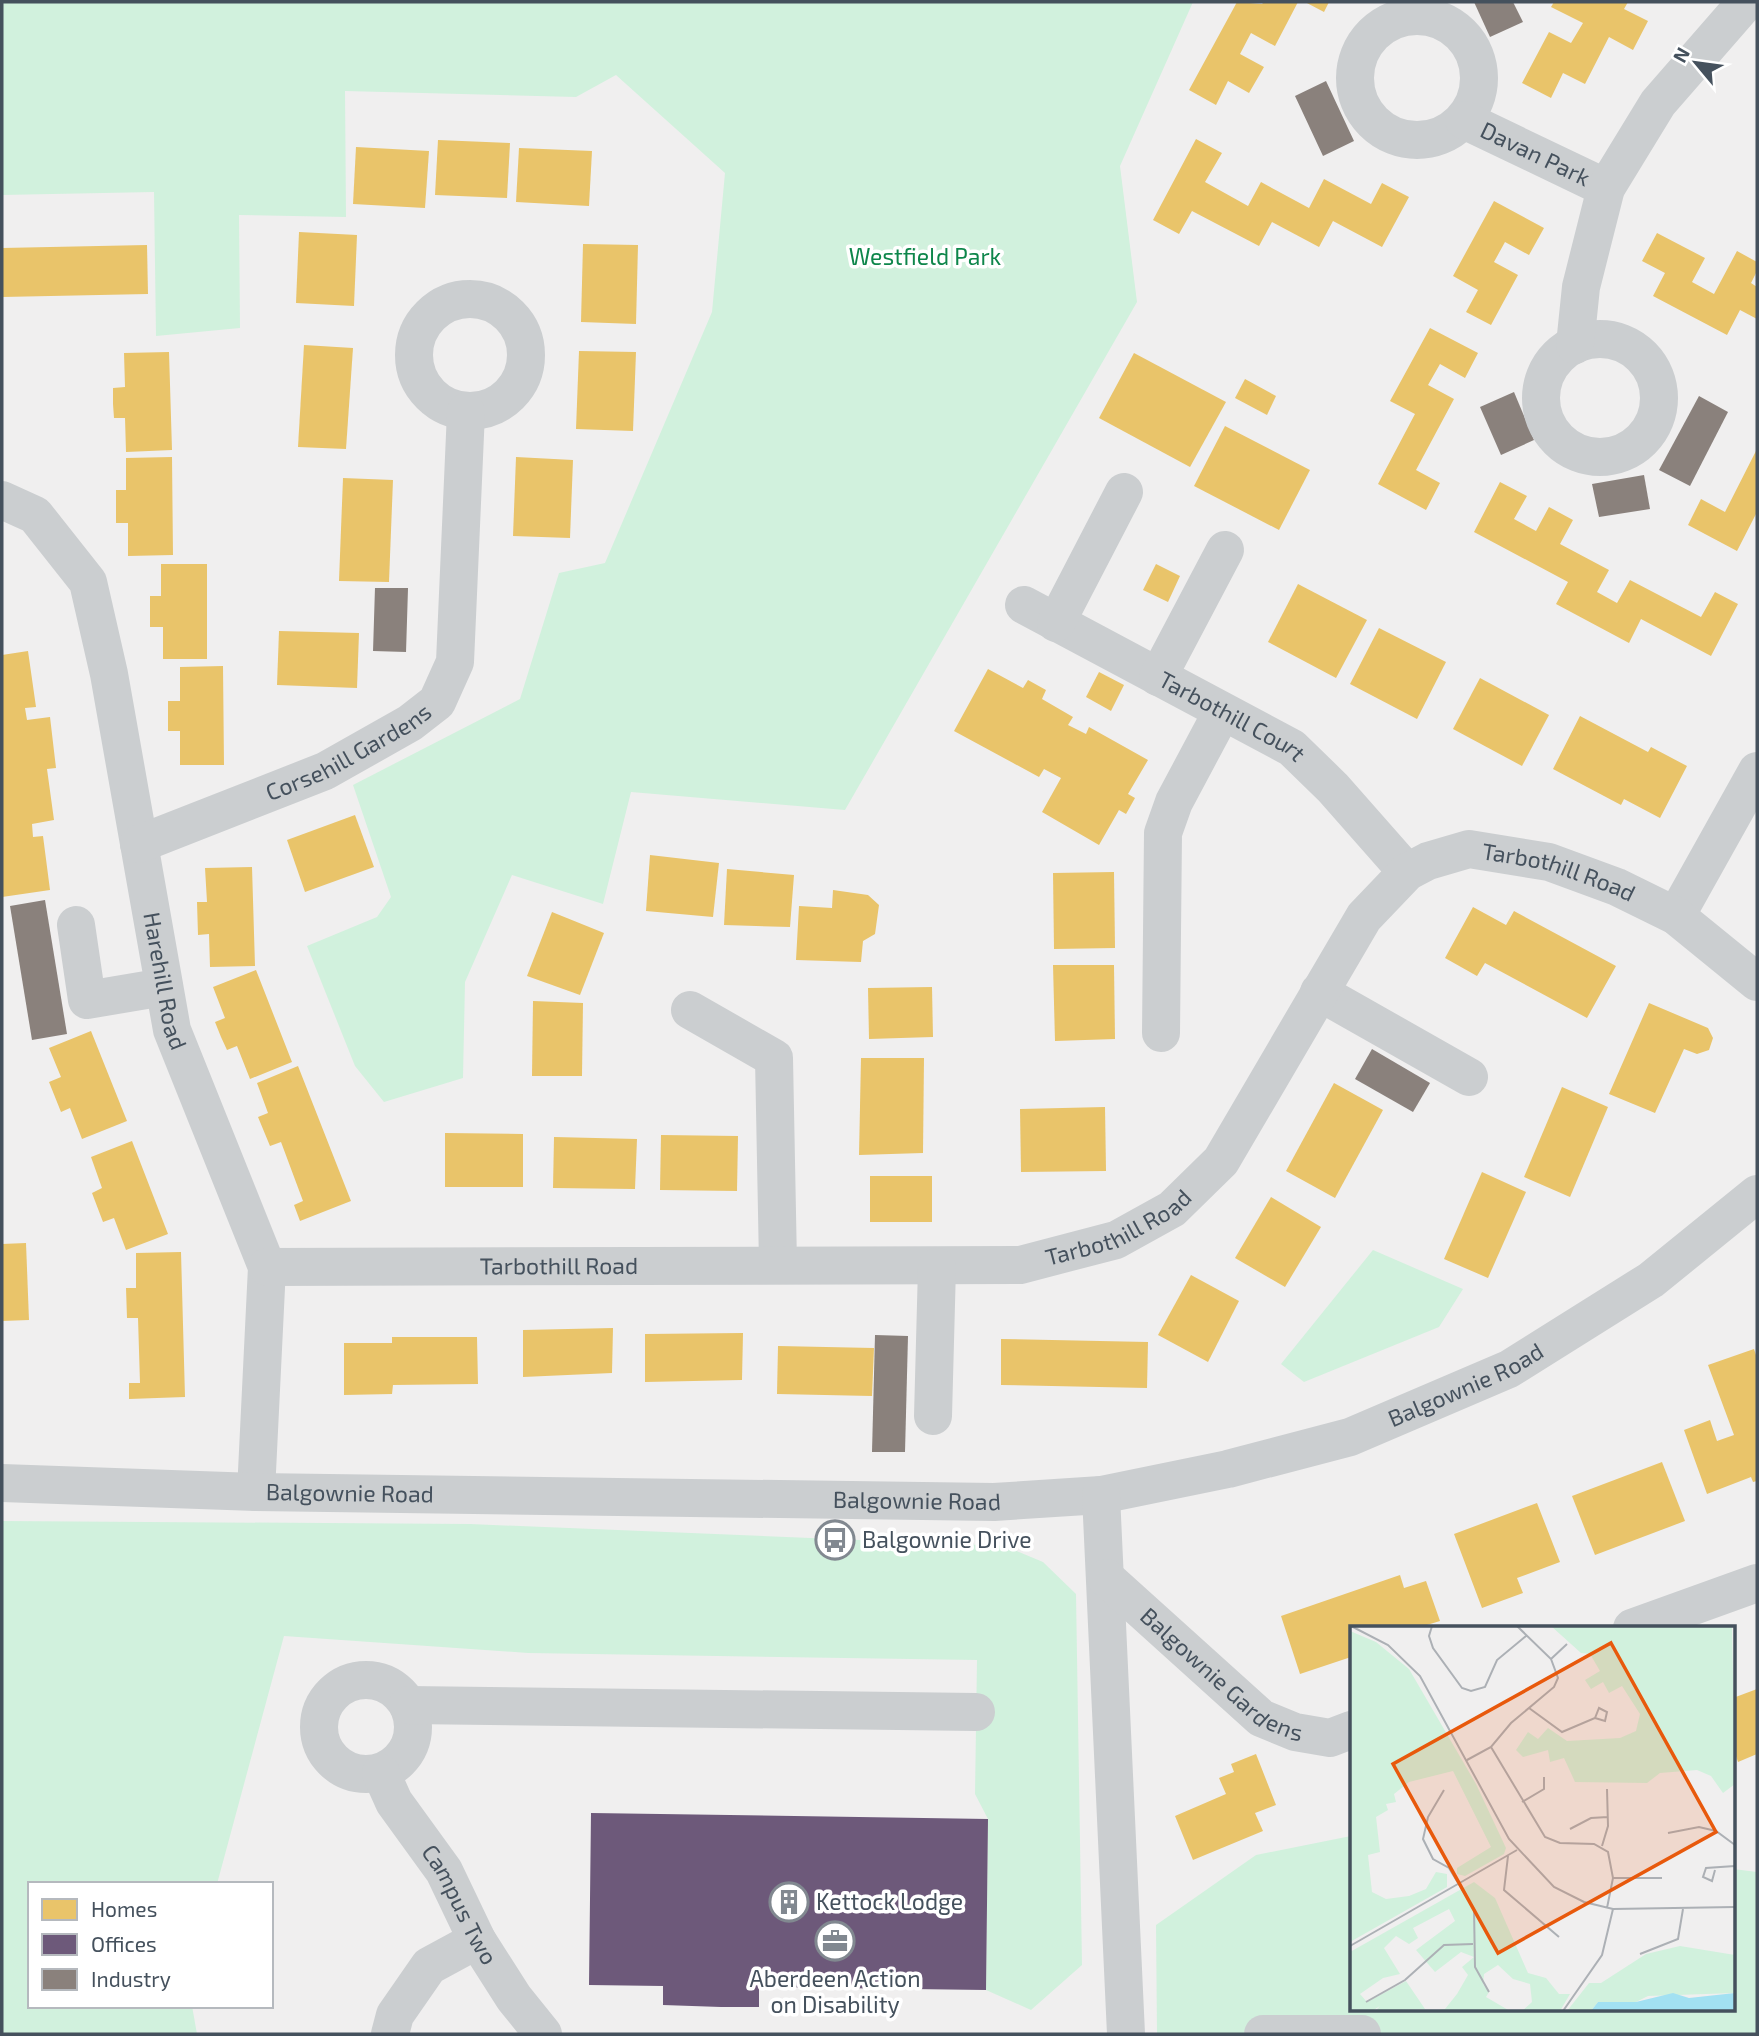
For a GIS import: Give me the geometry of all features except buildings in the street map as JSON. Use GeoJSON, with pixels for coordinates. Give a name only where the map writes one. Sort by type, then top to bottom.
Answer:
{"type":"FeatureCollection","features":[{"type":"Feature","properties":{"kind":"street"},"geometry":{"type":"LineString","coordinates":[[1575,345],[1581,287],[1606,188],[1658,103],[1746,2]]}},
{"type":"Feature","properties":{"kind":"street","name":"Davan Park"},"geometry":{"type":"LineString","coordinates":[[1465,120],[1606,188]]}},
{"type":"Feature","properties":{"kind":"street","name":"Corsehill Gardens"},"geometry":{"type":"LineString","coordinates":[[139,844],[325,771],[410,723],[437,702],[455,662],[466,412]]}},
{"type":"Feature","properties":{"kind":"street","name":"Tarbothill Court"},"geometry":{"type":"LineString","coordinates":[[1124,492],[1040,614],[1292,748],[1333,788],[1407,872]]}},
{"type":"Feature","properties":{"kind":"street","name":"Harehill Road"},"geometry":{"type":"LineString","coordinates":[[2,500],[35,515],[88,582],[109,674],[172,1030],[267,1267],[256,1492]]}},
{"type":"Feature","properties":{"kind":"street"},"geometry":{"type":"LineString","coordinates":[[1158,677],[1225,550]]}},
{"type":"Feature","properties":{"kind":"street"},"geometry":{"type":"LineString","coordinates":[[1161,1033],[1163,833],[1174,802],[1222,712]]}},
{"type":"Feature","properties":{"kind":"street"},"geometry":{"type":"LineString","coordinates":[[1676,916],[1757,771]]}},
{"type":"Feature","properties":{"kind":"street","name":"Tarbothill Road"},"geometry":{"type":"LineString","coordinates":[[267,1267],[1020,1265],[1116,1240],[1172,1209],[1221,1161],[1364,916],[1407,872],[1428,861],[1469,849],[1549,862],[1617,887],[1676,916],[1757,982]]}},
{"type":"Feature","properties":{"kind":"street"},"geometry":{"type":"LineString","coordinates":[[75,925],[87,1000],[164,987]]}},
{"type":"Feature","properties":{"kind":"street"},"geometry":{"type":"LineString","coordinates":[[1320,992],[1469,1077]]}},
{"type":"Feature","properties":{"kind":"street"},"geometry":{"type":"LineString","coordinates":[[690,1010],[774,1058],[778,1264]]}},
{"type":"Feature","properties":{"kind":"street","name":"Balgownie Road"},"geometry":{"type":"LineString","coordinates":[[2,1483],[256,1492],[995,1502],[1101,1495],[1228,1469],[1350,1437],[1509,1368],[1651,1280],[1757,1194]]}},
{"type":"Feature","properties":{"kind":"street"},"geometry":{"type":"LineString","coordinates":[[933,1416],[937,1267]]}},
{"type":"Feature","properties":{"kind":"street"},"geometry":{"type":"LineString","coordinates":[[1101,1495],[1126,2034]]}},
{"type":"Feature","properties":{"kind":"street","name":"Balgownie Gardens"},"geometry":{"type":"LineString","coordinates":[[1106,1578],[1261,1718],[1295,1732],[1330,1738],[1350,1730]]}},
{"type":"Feature","properties":{"kind":"street"},"geometry":{"type":"LineString","coordinates":[[1638,1626],[1757,1583]]}},
{"type":"Feature","properties":{"kind":"street"},"geometry":{"type":"LineString","coordinates":[[361,1681],[388,1686],[408,1705],[413,1720],[409,1744],[396,1764],[381,1773],[366,1775],[339,1766],[328,1756],[322,1743],[321,1714],[336,1691],[361,1681]]}},
{"type":"Feature","properties":{"kind":"street"},"geometry":{"type":"LineString","coordinates":[[408,1705],[976,1712]]}},
{"type":"Feature","properties":{"kind":"street","name":"Campus Two"},"geometry":{"type":"LineString","coordinates":[[381,1773],[394,1802],[444,1871],[477,1940],[514,1998],[542,2034]]}},
{"type":"Feature","properties":{"kind":"street"},"geometry":{"type":"LineString","coordinates":[[390,2034],[396,2015],[429,1966],[477,1940]]}},
{"type":"Feature","properties":{"kind":"street"},"geometry":{"type":"LineString","coordinates":[[1263,2034],[1362,2034]]}},
{"type":"Feature","properties":{"kind":"green space","name":"Westfield Park"},"geometry":{"type":"Polygon","coordinates":[[[2,2],[1193,2],[1120,166],[1137,302],[845,810],[631,792],[603,904],[512,875],[465,982],[463,1078],[384,1102],[355,1066],[307,946],[377,917],[391,897],[353,785],[520,699],[559,573],[605,563],[712,312],[725,173],[616,75],[576,97],[345,91],[346,217],[239,215],[240,328],[156,336],[154,192],[2,195],[2,2]]]}},
{"type":"Feature","properties":{"kind":"green space"},"geometry":{"type":"Polygon","coordinates":[[[1373,1250],[1463,1289],[1439,1327],[1304,1382],[1281,1364],[1373,1250]]]}},
{"type":"Feature","properties":{"kind":"green space"},"geometry":{"type":"Polygon","coordinates":[[[2,1521],[470,1524],[1005,1546],[1043,1562],[1076,1594],[1082,1965],[1031,2010],[986,1990],[988,1819],[975,1794],[977,1660],[528,1653],[284,1636],[218,1882],[28,1882],[28,2008],[192,2008],[197,2034],[2,2034],[2,1521]]]}},
{"type":"Feature","properties":{"kind":"green space"},"geometry":{"type":"Polygon","coordinates":[[[1350,1836],[1350,2011],[1734,2011],[1734,1869],[1757,1872],[1757,2034],[1157,2034],[1156,1925],[1256,1855],[1350,1836]]]}},
{"type":"Feature","properties":{"kind":"place","name":"Balgownie Drive"},"geometry":{"type":"Point","coordinates":[835,1540]}},
{"type":"Feature","properties":{"kind":"place","name":"Kettock Lodge"},"geometry":{"type":"Point","coordinates":[789,1902]}},
{"type":"Feature","properties":{"kind":"place","name":"Aberdeen Action on Disability"},"geometry":{"type":"Point","coordinates":[835,1941]}}]}
